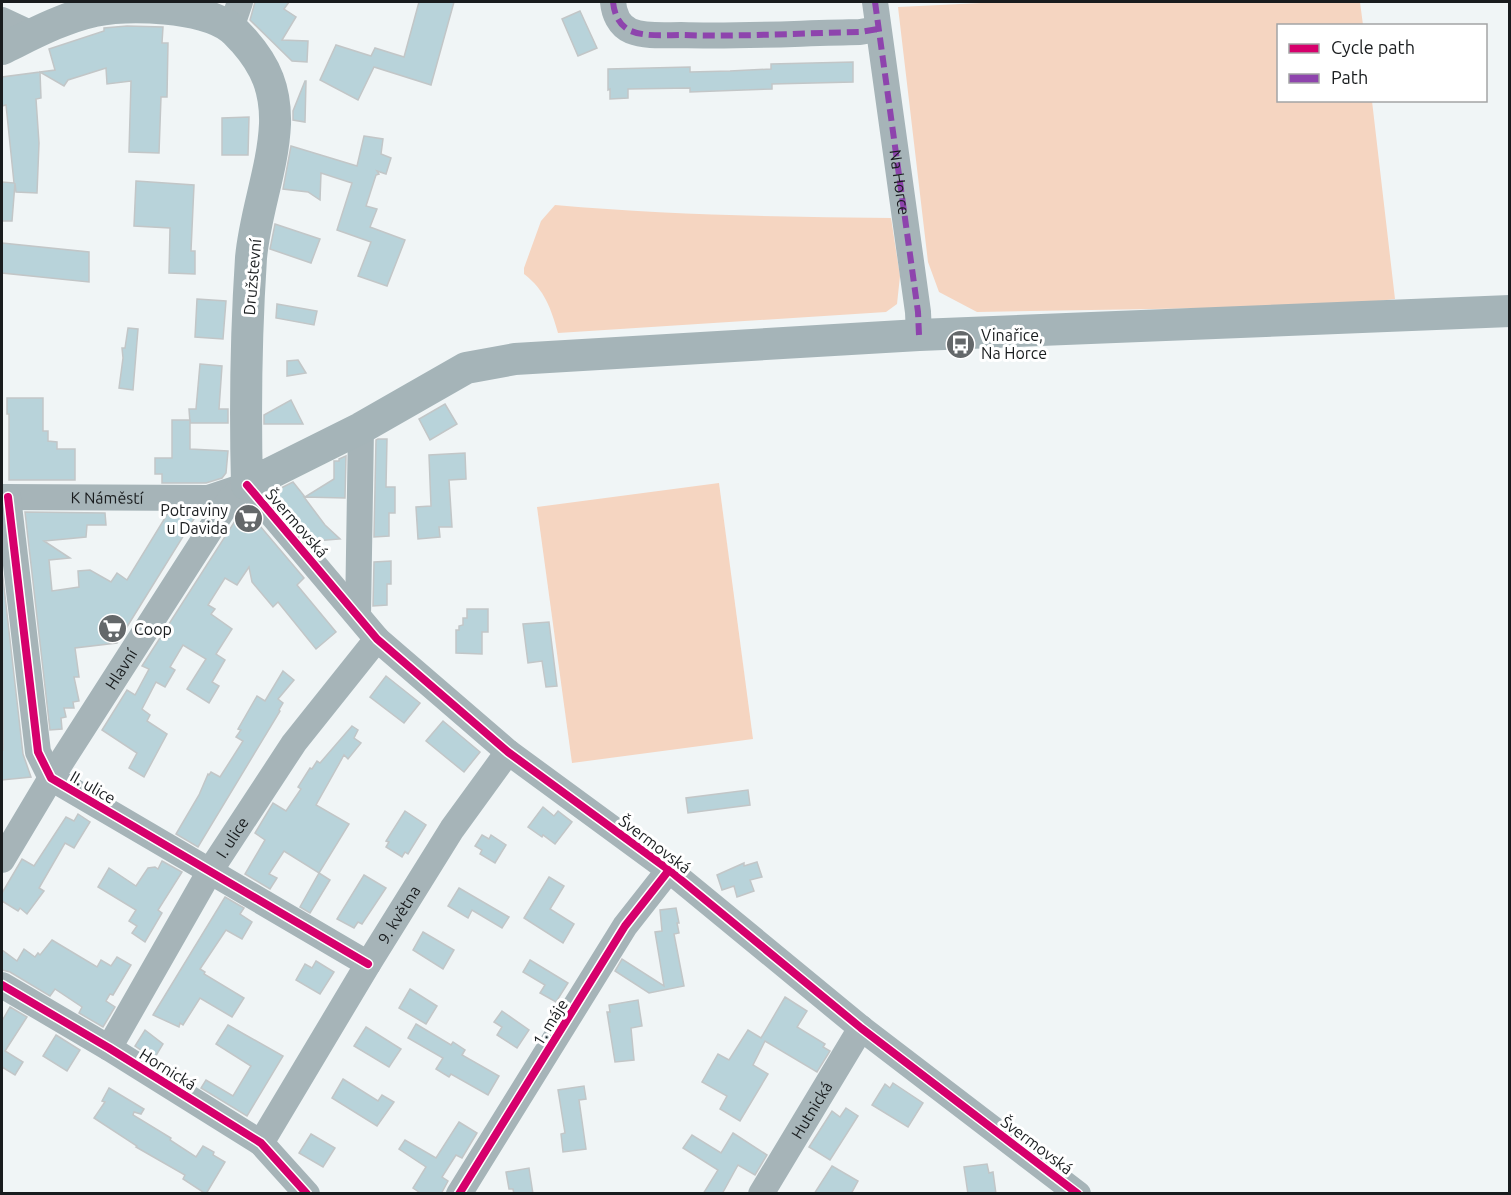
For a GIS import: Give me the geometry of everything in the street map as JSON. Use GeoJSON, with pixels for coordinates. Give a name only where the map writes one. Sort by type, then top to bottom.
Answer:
{"type":"FeatureCollection","features":[{"type":"Feature","properties":{"kind":"main road","name":"Družstevní"},"geometry":{"type":"LineString","coordinates":[[2,49],[32,34],[84,14],[101,10],[134,8],[175,10],[210,17],[236,15],[265,68],[272,94],[275,123],[252,255],[245,382],[247,485]]}},
{"type":"Feature","properties":{"kind":"main road"},"geometry":{"type":"LineString","coordinates":[[247,485],[361,428],[466,368],[515,359],[919,335],[1509,311]]}},
{"type":"Feature","properties":{"kind":"street"},"geometry":{"type":"LineString","coordinates":[[613,2],[620,23],[629,30],[641,34],[707,36],[860,32],[878,28]]}},
{"type":"Feature","properties":{"kind":"street","name":"Na Horce"},"geometry":{"type":"LineString","coordinates":[[875,2],[918,312],[919,335]]}},
{"type":"Feature","properties":{"kind":"street"},"geometry":{"type":"LineString","coordinates":[[2,20],[32,34]]}},
{"type":"Feature","properties":{"kind":"street"},"geometry":{"type":"LineString","coordinates":[[358,615],[361,428]]}},
{"type":"Feature","properties":{"kind":"street","name":"K Náměstí"},"geometry":{"type":"LineString","coordinates":[[5,497],[208,498],[247,485]]}},
{"type":"Feature","properties":{"kind":"street","name":"Švermovská"},"geometry":{"type":"LineString","coordinates":[[247,485],[377,639],[508,752],[669,870],[861,1028],[1068,1191]]}},
{"type":"Feature","properties":{"kind":"street","name":"Hlavní"},"geometry":{"type":"LineString","coordinates":[[2,860],[51,777],[231,499],[247,485]]}},
{"type":"Feature","properties":{"kind":"street","name":"II. ulice"},"geometry":{"type":"LineString","coordinates":[[5,497],[38,752],[51,777],[368,964]]}},
{"type":"Feature","properties":{"kind":"street","name":"I. ulice"},"geometry":{"type":"LineString","coordinates":[[109,1048],[210,871],[294,743],[377,639]]}},
{"type":"Feature","properties":{"kind":"street","name":"9. května"},"geometry":{"type":"LineString","coordinates":[[261,1143],[452,829],[508,752]]}},
{"type":"Feature","properties":{"kind":"street","name":"1. máje"},"geometry":{"type":"LineString","coordinates":[[459,1194],[625,926],[669,870]]}},
{"type":"Feature","properties":{"kind":"street","name":"Hornická"},"geometry":{"type":"LineString","coordinates":[[2,985],[109,1048],[261,1143],[307,1194]]}},
{"type":"Feature","properties":{"kind":"street","name":"Hutnická"},"geometry":{"type":"LineString","coordinates":[[761,1194],[861,1028]]}},
{"type":"Feature","properties":{"kind":"shaded area"},"geometry":{"type":"Polygon","coordinates":[[[1002,2],[1360,2],[1363,24],[1277,24],[1277,102],[1372,102],[1395,299],[1337,306],[977,312],[939,292],[928,262],[898,7],[1002,2]]]}},
{"type":"Feature","properties":{"kind":"shaded area"},"geometry":{"type":"Polygon","coordinates":[[[555,205],[723,215],[891,218],[900,276],[897,304],[886,312],[558,333],[546,300],[524,274],[524,268],[541,221],[555,205]]]}},
{"type":"Feature","properties":{"kind":"shaded area"},"geometry":{"type":"Polygon","coordinates":[[[719,483],[753,739],[572,763],[537,507],[719,483]]]}},
{"type":"Feature","properties":{"kind":"building"},"geometry":{"type":"Polygon","coordinates":[[[255,2],[289,2],[284,9],[296,17],[282,40],[308,41],[307,62],[292,61],[250,20],[255,2]]]}},
{"type":"Feature","properties":{"kind":"building"},"geometry":{"type":"Polygon","coordinates":[[[419,2],[454,2],[431,85],[374,67],[358,100],[320,80],[336,45],[371,56],[375,48],[404,57],[419,2]]]}},
{"type":"Feature","properties":{"kind":"building"},"geometry":{"type":"Polygon","coordinates":[[[580,11],[597,48],[578,56],[562,19],[580,11]]]}},
{"type":"Feature","properties":{"kind":"building"},"geometry":{"type":"Polygon","coordinates":[[[163,27],[162,43],[168,43],[167,97],[161,97],[159,153],[129,152],[131,81],[107,84],[106,68],[68,80],[64,86],[40,72],[41,98],[36,99],[39,143],[37,193],[16,192],[15,183],[12,221],[2,221],[2,182],[14,183],[6,105],[2,106],[2,77],[55,70],[49,49],[104,31],[104,28],[163,27]]]}},
{"type":"Feature","properties":{"kind":"building"},"geometry":{"type":"Polygon","coordinates":[[[853,62],[853,82],[772,84],[772,89],[690,92],[690,88],[628,89],[628,98],[610,99],[610,89],[608,90],[608,69],[690,67],[690,72],[730,71],[771,69],[771,64],[853,62]]]}},
{"type":"Feature","properties":{"kind":"building"},"geometry":{"type":"Polygon","coordinates":[[[305,81],[305,122],[293,120],[293,111],[305,81]]]}},
{"type":"Feature","properties":{"kind":"building"},"geometry":{"type":"Polygon","coordinates":[[[249,117],[248,155],[222,155],[222,118],[249,117]]]}},
{"type":"Feature","properties":{"kind":"building"},"geometry":{"type":"Polygon","coordinates":[[[364,136],[383,139],[381,154],[391,158],[386,174],[377,171],[379,174],[376,175],[366,206],[377,209],[370,227],[405,240],[387,286],[358,276],[371,242],[337,230],[352,183],[321,173],[320,200],[308,192],[283,189],[291,146],[357,166],[364,136]]]}},
{"type":"Feature","properties":{"kind":"building"},"geometry":{"type":"Polygon","coordinates":[[[136,181],[194,185],[191,251],[195,251],[195,274],[169,273],[170,228],[134,226],[136,181]]]}},
{"type":"Feature","properties":{"kind":"building"},"geometry":{"type":"Polygon","coordinates":[[[275,224],[320,239],[311,263],[270,249],[275,224]]]}},
{"type":"Feature","properties":{"kind":"building"},"geometry":{"type":"Polygon","coordinates":[[[2,243],[89,252],[89,282],[2,273],[2,243]]]}},
{"type":"Feature","properties":{"kind":"building"},"geometry":{"type":"Polygon","coordinates":[[[197,299],[226,301],[223,339],[195,337],[197,299]]]}},
{"type":"Feature","properties":{"kind":"building"},"geometry":{"type":"Polygon","coordinates":[[[277,304],[317,311],[314,325],[276,318],[277,304]]]}},
{"type":"Feature","properties":{"kind":"building"},"geometry":{"type":"Polygon","coordinates":[[[128,328],[138,329],[133,390],[119,388],[122,348],[125,348],[128,328]]]}},
{"type":"Feature","properties":{"kind":"building"},"geometry":{"type":"Polygon","coordinates":[[[298,360],[306,373],[287,376],[287,361],[298,360]]]}},
{"type":"Feature","properties":{"kind":"building"},"geometry":{"type":"Polygon","coordinates":[[[200,364],[222,366],[219,409],[228,409],[228,423],[190,423],[189,409],[196,409],[200,364]]]}},
{"type":"Feature","properties":{"kind":"building"},"geometry":{"type":"Polygon","coordinates":[[[7,398],[43,398],[43,431],[48,431],[48,441],[57,442],[57,449],[75,449],[75,480],[9,480],[7,398]]]}},
{"type":"Feature","properties":{"kind":"building"},"geometry":{"type":"Polygon","coordinates":[[[291,400],[303,424],[264,424],[264,415],[291,400]]]}},
{"type":"Feature","properties":{"kind":"building"},"geometry":{"type":"Polygon","coordinates":[[[445,404],[457,424],[430,440],[419,419],[445,404]]]}},
{"type":"Feature","properties":{"kind":"building"},"geometry":{"type":"Polygon","coordinates":[[[172,420],[190,420],[190,449],[228,451],[226,473],[222,478],[206,483],[162,483],[162,474],[155,474],[155,458],[172,458],[172,420]]]}},
{"type":"Feature","properties":{"kind":"building"},"geometry":{"type":"Polygon","coordinates":[[[387,439],[386,487],[395,487],[395,513],[389,513],[389,536],[374,537],[376,440],[387,439]]]}},
{"type":"Feature","properties":{"kind":"building"},"geometry":{"type":"Polygon","coordinates":[[[465,453],[466,479],[449,480],[452,527],[439,527],[440,537],[418,539],[416,507],[431,506],[429,455],[465,453]]]}},
{"type":"Feature","properties":{"kind":"building"},"geometry":{"type":"Polygon","coordinates":[[[346,456],[345,498],[304,497],[325,525],[340,539],[315,541],[273,492],[293,482],[305,497],[334,479],[334,461],[339,461],[346,456]]]}},
{"type":"Feature","properties":{"kind":"building"},"geometry":{"type":"Polygon","coordinates":[[[244,507],[304,578],[297,585],[336,632],[316,649],[278,602],[273,607],[252,582],[249,567],[237,585],[225,578],[208,605],[215,609],[211,614],[232,629],[216,654],[225,660],[212,682],[219,686],[209,703],[187,689],[206,659],[183,645],[170,667],[175,670],[165,687],[156,682],[142,709],[150,715],[147,721],[167,734],[144,777],[129,768],[137,753],[102,730],[127,690],[135,695],[149,669],[142,666],[244,507]]]}},
{"type":"Feature","properties":{"kind":"building"},"geometry":{"type":"Polygon","coordinates":[[[25,512],[105,513],[106,525],[87,525],[86,537],[44,541],[70,558],[49,560],[52,591],[79,587],[78,571],[90,570],[111,582],[117,573],[127,580],[168,513],[197,514],[117,643],[75,648],[79,677],[74,677],[79,701],[73,702],[74,708],[64,708],[66,717],[61,718],[62,729],[50,730],[25,512]]]}},
{"type":"Feature","properties":{"kind":"building"},"geometry":{"type":"Polygon","coordinates":[[[391,561],[391,584],[387,584],[387,605],[373,606],[374,562],[391,561]]]}},
{"type":"Feature","properties":{"kind":"building"},"geometry":{"type":"Polygon","coordinates":[[[2,570],[23,754],[31,777],[2,780],[3,750],[2,570]]]}},
{"type":"Feature","properties":{"kind":"building"},"geometry":{"type":"Polygon","coordinates":[[[467,609],[488,609],[488,632],[482,632],[482,654],[456,653],[456,630],[463,625],[463,618],[467,618],[467,609]]]}},
{"type":"Feature","properties":{"kind":"building"},"geometry":{"type":"Polygon","coordinates":[[[549,622],[557,686],[546,687],[542,661],[528,663],[523,624],[549,622]]]}},
{"type":"Feature","properties":{"kind":"building"},"geometry":{"type":"Polygon","coordinates":[[[283,671],[294,680],[278,699],[283,703],[280,711],[198,847],[176,834],[199,795],[208,774],[211,772],[220,777],[243,741],[236,737],[241,730],[238,729],[257,696],[265,701],[283,671]]]}},
{"type":"Feature","properties":{"kind":"building"},"geometry":{"type":"Polygon","coordinates":[[[386,676],[420,703],[404,723],[370,697],[386,676]]]}},
{"type":"Feature","properties":{"kind":"building"},"geometry":{"type":"Polygon","coordinates":[[[443,721],[480,752],[464,772],[426,741],[443,721]]]}},
{"type":"Feature","properties":{"kind":"building"},"geometry":{"type":"Polygon","coordinates":[[[352,726],[358,730],[354,738],[361,743],[348,759],[344,755],[316,805],[349,824],[319,873],[284,851],[269,874],[277,878],[270,889],[245,874],[265,840],[255,833],[273,803],[286,811],[301,789],[298,787],[310,768],[312,769],[317,761],[320,763],[352,726]]]}},
{"type":"Feature","properties":{"kind":"building"},"geometry":{"type":"Polygon","coordinates":[[[748,790],[750,805],[688,813],[686,798],[748,790]]]}},
{"type":"Feature","properties":{"kind":"building"},"geometry":{"type":"Polygon","coordinates":[[[543,807],[554,816],[558,811],[572,822],[555,844],[528,827],[543,807]]]}},
{"type":"Feature","properties":{"kind":"building"},"geometry":{"type":"Polygon","coordinates":[[[405,811],[426,825],[408,854],[405,852],[402,857],[386,847],[389,842],[386,841],[405,811]]]}},
{"type":"Feature","properties":{"kind":"building"},"geometry":{"type":"Polygon","coordinates":[[[78,814],[90,822],[74,848],[65,843],[39,888],[44,891],[27,914],[20,908],[18,911],[2,901],[2,893],[22,859],[34,866],[66,817],[74,821],[78,814]]]}},
{"type":"Feature","properties":{"kind":"building"},"geometry":{"type":"Polygon","coordinates":[[[482,835],[489,839],[491,835],[506,845],[495,863],[480,854],[482,850],[475,846],[482,835]]]}},
{"type":"Feature","properties":{"kind":"building"},"geometry":{"type":"Polygon","coordinates":[[[162,861],[182,872],[158,910],[162,913],[145,942],[132,933],[137,926],[129,921],[136,910],[98,887],[109,868],[136,886],[148,868],[158,869],[162,861]]]}},
{"type":"Feature","properties":{"kind":"building"},"geometry":{"type":"Polygon","coordinates":[[[757,862],[762,877],[750,880],[754,891],[737,897],[734,886],[722,890],[717,875],[744,863],[744,866],[757,862]]]}},
{"type":"Feature","properties":{"kind":"building"},"geometry":{"type":"Polygon","coordinates":[[[319,873],[330,880],[310,913],[300,907],[319,873]]]}},
{"type":"Feature","properties":{"kind":"building"},"geometry":{"type":"Polygon","coordinates":[[[364,875],[386,888],[362,924],[358,922],[354,928],[337,919],[364,875]]]}},
{"type":"Feature","properties":{"kind":"building"},"geometry":{"type":"Polygon","coordinates":[[[549,877],[564,886],[550,909],[574,924],[563,943],[524,918],[549,877]]]}},
{"type":"Feature","properties":{"kind":"building"},"geometry":{"type":"Polygon","coordinates":[[[459,888],[509,917],[502,928],[472,910],[468,918],[448,906],[459,888]]]}},
{"type":"Feature","properties":{"kind":"building"},"geometry":{"type":"Polygon","coordinates":[[[225,897],[244,908],[240,914],[252,922],[242,939],[226,930],[200,969],[205,972],[204,974],[244,998],[232,1017],[200,998],[183,1025],[180,1023],[179,1027],[153,1015],[225,897]]]}},
{"type":"Feature","properties":{"kind":"building"},"geometry":{"type":"Polygon","coordinates":[[[676,908],[679,933],[674,934],[684,986],[649,993],[615,971],[622,959],[664,986],[655,932],[662,931],[660,910],[676,908]]]}},
{"type":"Feature","properties":{"kind":"building"},"geometry":{"type":"Polygon","coordinates":[[[423,932],[454,950],[443,969],[413,950],[423,932]]]}},
{"type":"Feature","properties":{"kind":"building"},"geometry":{"type":"Polygon","coordinates":[[[52,940],[97,967],[101,960],[111,966],[117,957],[131,965],[113,995],[110,994],[106,1001],[115,1007],[103,1027],[79,1013],[82,1007],[55,989],[50,996],[10,972],[2,970],[2,950],[17,961],[24,949],[35,957],[38,953],[40,955],[52,940]]]}},
{"type":"Feature","properties":{"kind":"building"},"geometry":{"type":"Polygon","coordinates":[[[530,960],[568,983],[556,1002],[540,993],[545,985],[523,972],[530,960]]]}},
{"type":"Feature","properties":{"kind":"building"},"geometry":{"type":"Polygon","coordinates":[[[316,961],[334,972],[320,994],[296,980],[305,964],[312,968],[316,961]]]}},
{"type":"Feature","properties":{"kind":"building"},"geometry":{"type":"Polygon","coordinates":[[[410,989],[437,1006],[426,1024],[399,1008],[410,989]]]}},
{"type":"Feature","properties":{"kind":"building"},"geometry":{"type":"Polygon","coordinates":[[[785,997],[807,1011],[797,1027],[825,1044],[823,1047],[830,1051],[817,1072],[765,1041],[753,1065],[768,1074],[740,1121],[720,1109],[727,1096],[702,1082],[718,1054],[729,1060],[748,1030],[761,1038],[785,997]]]}},
{"type":"Feature","properties":{"kind":"building"},"geometry":{"type":"Polygon","coordinates":[[[638,1000],[642,1026],[631,1028],[634,1060],[615,1062],[607,1012],[610,1012],[609,1005],[638,1000]]]}},
{"type":"Feature","properties":{"kind":"building"},"geometry":{"type":"Polygon","coordinates":[[[10,1007],[27,1017],[5,1051],[23,1062],[15,1075],[2,1067],[2,1021],[10,1007]]]}},
{"type":"Feature","properties":{"kind":"building"},"geometry":{"type":"Polygon","coordinates":[[[502,1011],[529,1030],[517,1048],[497,1035],[502,1027],[494,1022],[502,1011]]]}},
{"type":"Feature","properties":{"kind":"building"},"geometry":{"type":"Polygon","coordinates":[[[416,1024],[451,1045],[453,1042],[465,1050],[462,1055],[499,1076],[488,1095],[451,1074],[449,1077],[436,1069],[443,1058],[408,1038],[416,1024]]]}},
{"type":"Feature","properties":{"kind":"building"},"geometry":{"type":"Polygon","coordinates":[[[228,1025],[283,1056],[247,1116],[201,1088],[206,1080],[233,1096],[251,1066],[216,1044],[228,1025]]]}},
{"type":"Feature","properties":{"kind":"building"},"geometry":{"type":"Polygon","coordinates":[[[366,1027],[401,1049],[389,1067],[354,1046],[366,1027]]]}},
{"type":"Feature","properties":{"kind":"building"},"geometry":{"type":"Polygon","coordinates":[[[145,1030],[163,1044],[154,1059],[135,1046],[145,1030]]]}},
{"type":"Feature","properties":{"kind":"building"},"geometry":{"type":"Polygon","coordinates":[[[56,1035],[80,1050],[67,1071],[43,1056],[56,1035]]]}},
{"type":"Feature","properties":{"kind":"building"},"geometry":{"type":"Polygon","coordinates":[[[343,1079],[378,1101],[382,1095],[394,1102],[377,1126],[332,1098],[343,1079]]]}},
{"type":"Feature","properties":{"kind":"building"},"geometry":{"type":"Polygon","coordinates":[[[893,1083],[923,1103],[908,1127],[872,1105],[885,1084],[890,1088],[893,1083]]]}},
{"type":"Feature","properties":{"kind":"building"},"geometry":{"type":"Polygon","coordinates":[[[584,1086],[586,1099],[579,1100],[586,1149],[563,1152],[561,1134],[565,1133],[558,1090],[584,1086]]]}},
{"type":"Feature","properties":{"kind":"building"},"geometry":{"type":"Polygon","coordinates":[[[109,1088],[144,1109],[141,1114],[134,1112],[133,1115],[171,1138],[170,1140],[196,1157],[203,1146],[225,1162],[206,1194],[183,1179],[185,1175],[136,1147],[94,1118],[105,1102],[102,1101],[109,1088]]]}},
{"type":"Feature","properties":{"kind":"building"},"geometry":{"type":"Polygon","coordinates":[[[846,1108],[858,1116],[830,1160],[809,1147],[832,1111],[840,1117],[846,1108]]]}},
{"type":"Feature","properties":{"kind":"building"},"geometry":{"type":"Polygon","coordinates":[[[459,1122],[477,1133],[462,1158],[456,1155],[442,1177],[448,1181],[441,1194],[422,1194],[413,1188],[426,1167],[399,1149],[405,1140],[436,1158],[459,1122]]]}},
{"type":"Feature","properties":{"kind":"building"},"geometry":{"type":"Polygon","coordinates":[[[733,1133],[767,1155],[755,1175],[738,1165],[722,1194],[703,1194],[718,1170],[683,1148],[692,1135],[721,1153],[733,1133]]]}},
{"type":"Feature","properties":{"kind":"building"},"geometry":{"type":"Polygon","coordinates":[[[311,1134],[335,1148],[323,1167],[299,1153],[311,1134]]]}},
{"type":"Feature","properties":{"kind":"building"},"geometry":{"type":"Polygon","coordinates":[[[987,1164],[989,1173],[993,1172],[996,1194],[968,1194],[964,1167],[987,1164]]]}},
{"type":"Feature","properties":{"kind":"building"},"geometry":{"type":"Polygon","coordinates":[[[832,1166],[858,1181],[851,1194],[814,1194],[832,1166]]]}},
{"type":"Feature","properties":{"kind":"building"},"geometry":{"type":"Polygon","coordinates":[[[529,1168],[533,1194],[514,1194],[513,1189],[509,1189],[506,1172],[529,1168]]]}},
{"type":"Feature","properties":{"kind":"marked path"},"geometry":{"type":"LineString","coordinates":[[613,2],[616,15],[623,26],[631,31],[649,35],[771,35],[860,32],[878,29]]}},
{"type":"Feature","properties":{"kind":"marked path"},"geometry":{"type":"LineString","coordinates":[[875,2],[918,312],[919,335]]}},
{"type":"Feature","properties":{"kind":"cycle path"},"geometry":{"type":"LineString","coordinates":[[247,485],[377,639],[508,752],[669,870],[861,1028],[1078,1194]]}},
{"type":"Feature","properties":{"kind":"cycle path"},"geometry":{"type":"LineString","coordinates":[[8,497],[38,752],[51,778],[368,964]]}},
{"type":"Feature","properties":{"kind":"cycle path"},"geometry":{"type":"LineString","coordinates":[[459,1194],[625,926],[669,870]]}},
{"type":"Feature","properties":{"kind":"cycle path"},"geometry":{"type":"LineString","coordinates":[[2,985],[109,1048],[261,1143],[307,1194]]}},
{"type":"Feature","properties":{"kind":"place","name":"Vinařice, Na Horce"},"geometry":{"type":"Point","coordinates":[960,344]}},
{"type":"Feature","properties":{"kind":"place","name":"Potraviny u Davida"},"geometry":{"type":"Point","coordinates":[249,519]}},
{"type":"Feature","properties":{"kind":"place","name":"Coop"},"geometry":{"type":"Point","coordinates":[113,629]}}]}
